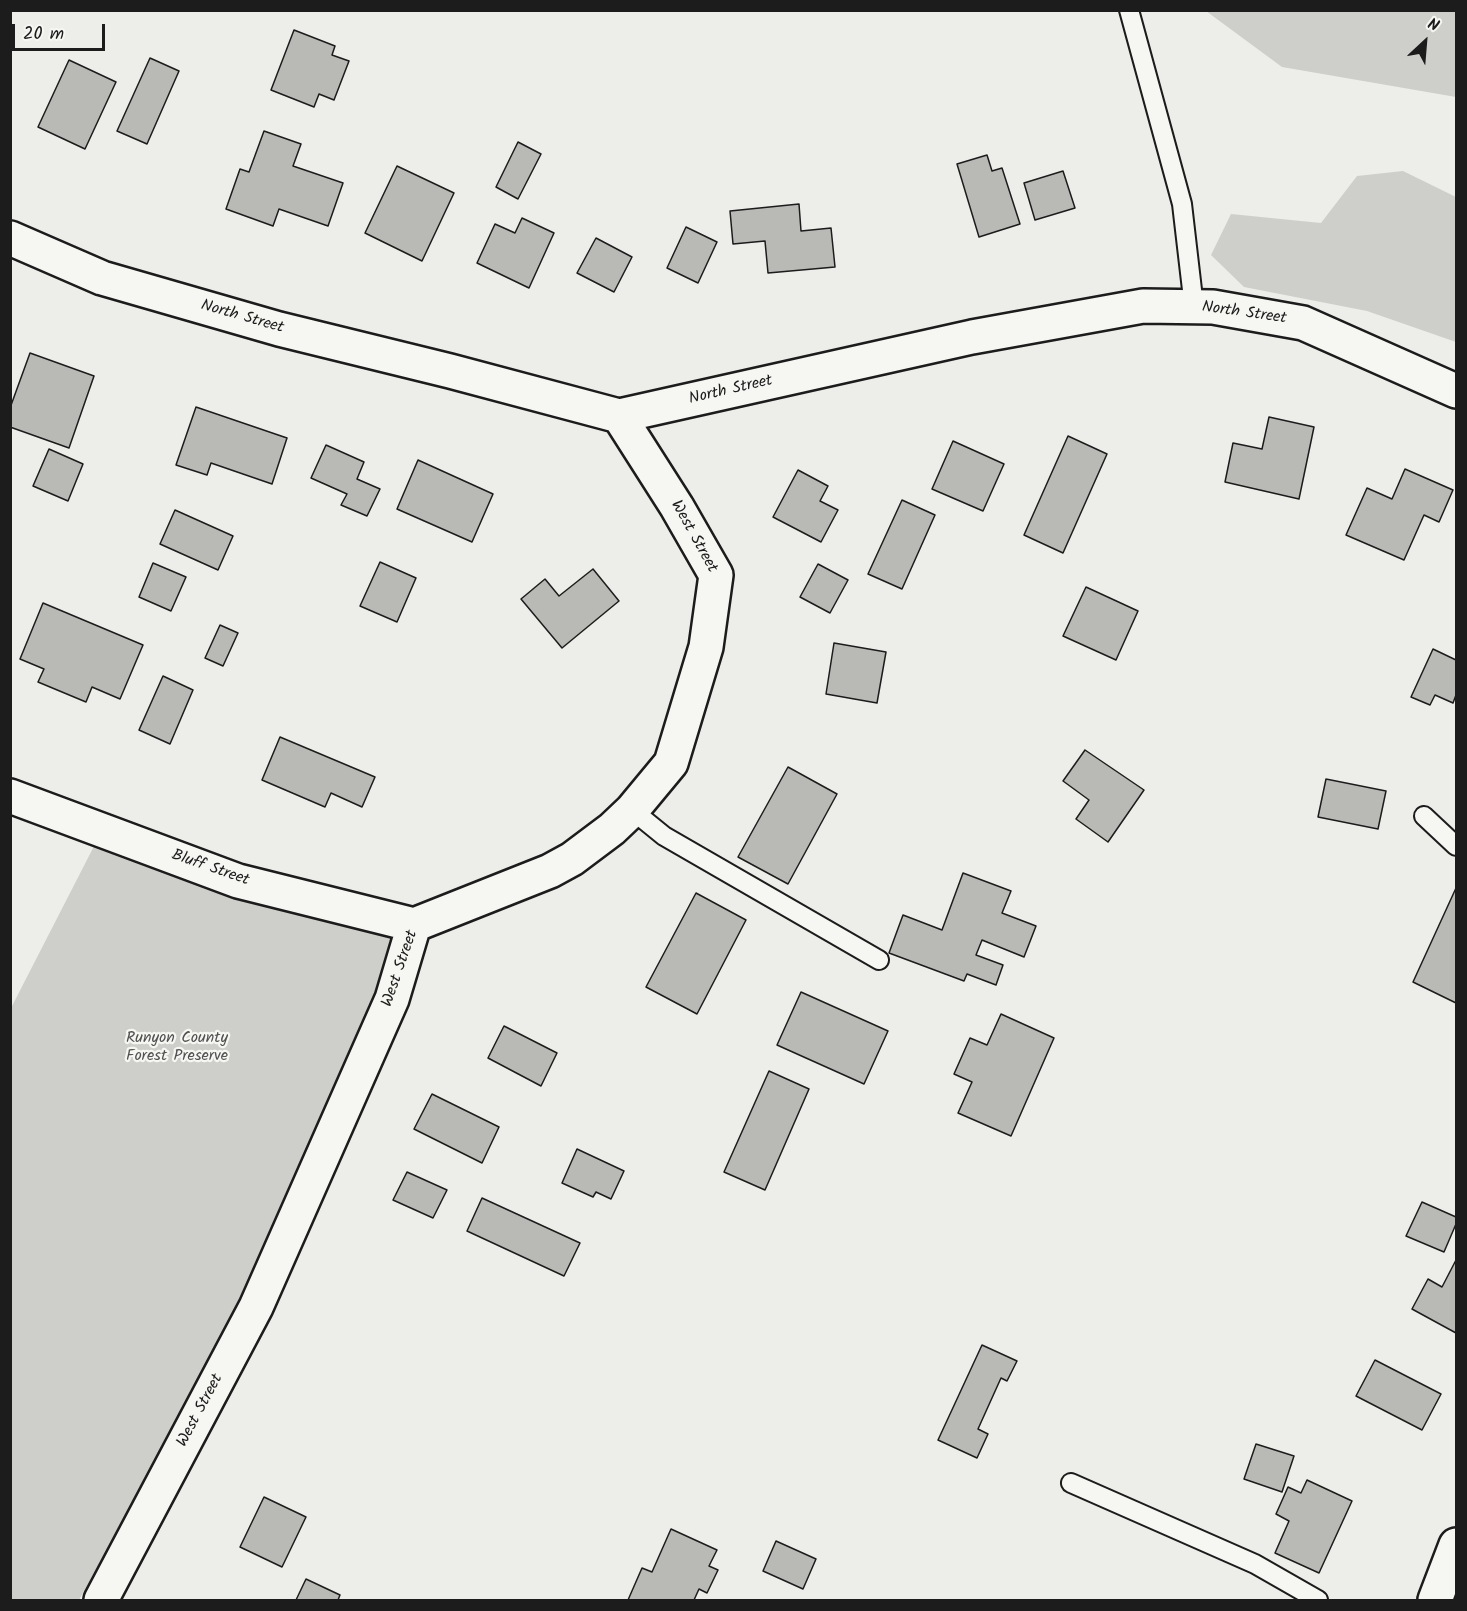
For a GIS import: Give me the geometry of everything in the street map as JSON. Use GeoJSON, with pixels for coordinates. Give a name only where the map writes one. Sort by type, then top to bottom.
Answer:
{"type":"FeatureCollection","features":[{"type":"Feature","properties":{"kind":"street","name":"North Street"},"geometry":{"type":"LineString","coordinates":[[10,238],[102,278],[279,329],[619,416],[972,337],[1143,306],[1213,307],[1303,323],[1456,391]]}},
{"type":"Feature","properties":{"kind":"street","name":"West Street"},"geometry":{"type":"LineString","coordinates":[[101,1600],[256,1307],[392,999],[414,925],[550,871],[590,848],[632,810],[671,763],[706,647],[716,575],[677,507],[619,416]]}},
{"type":"Feature","properties":{"kind":"street","name":"Bluff Street"},"geometry":{"type":"LineString","coordinates":[[10,796],[238,881],[414,925]]}},
{"type":"Feature","properties":{"kind":"street"},"geometry":{"type":"LineString","coordinates":[[1435,1600],[1456,1545]]}},
{"type":"Feature","properties":{"kind":"lane"},"geometry":{"type":"LineString","coordinates":[[1129,10],[1182,204],[1194,307]]}},
{"type":"Feature","properties":{"kind":"lane"},"geometry":{"type":"LineString","coordinates":[[632,810],[664,836],[879,960]]}},
{"type":"Feature","properties":{"kind":"lane"},"geometry":{"type":"LineString","coordinates":[[1424,816],[1456,846]]}},
{"type":"Feature","properties":{"kind":"lane"},"geometry":{"type":"LineString","coordinates":[[1071,1483],[1256,1564],[1318,1600]]}},
{"type":"Feature","properties":{"kind":"green space"},"geometry":{"type":"Polygon","coordinates":[[[1206,11],[1456,11],[1456,97],[1282,67],[1206,11]]]}},
{"type":"Feature","properties":{"kind":"green space"},"geometry":{"type":"Polygon","coordinates":[[[1403,171],[1456,197],[1456,342],[1367,311],[1244,287],[1211,255],[1231,214],[1321,223],[1357,176],[1403,171]]]}},
{"type":"Feature","properties":{"kind":"green space","name":"Runyon County Forest Preserve"},"geometry":{"type":"Polygon","coordinates":[[[110,815],[245,869],[416,914],[229,1329],[79,1600],[11,1600],[10,1010],[110,815]]]}},
{"type":"Feature","properties":{"kind":"building"},"geometry":{"type":"Polygon","coordinates":[[[294,30],[335,46],[332,55],[349,61],[334,100],[319,94],[314,107],[271,90],[294,30]]]}},
{"type":"Feature","properties":{"kind":"building"},"geometry":{"type":"Polygon","coordinates":[[[150,58],[179,71],[147,144],[117,131],[150,58]]]}},
{"type":"Feature","properties":{"kind":"building"},"geometry":{"type":"Polygon","coordinates":[[[69,60],[116,82],[85,149],[38,127],[69,60]]]}},
{"type":"Feature","properties":{"kind":"building"},"geometry":{"type":"Polygon","coordinates":[[[264,131],[301,144],[293,166],[343,183],[328,226],[279,209],[273,226],[226,209],[240,169],[249,172],[264,131]]]}},
{"type":"Feature","properties":{"kind":"building"},"geometry":{"type":"Polygon","coordinates":[[[518,142],[541,154],[518,199],[496,187],[518,142]]]}},
{"type":"Feature","properties":{"kind":"building"},"geometry":{"type":"Polygon","coordinates":[[[987,155],[992,171],[1002,168],[1020,224],[979,237],[957,164],[987,155]]]}},
{"type":"Feature","properties":{"kind":"building"},"geometry":{"type":"Polygon","coordinates":[[[397,166],[454,193],[422,261],[365,233],[397,166]]]}},
{"type":"Feature","properties":{"kind":"building"},"geometry":{"type":"Polygon","coordinates":[[[1063,171],[1075,208],[1035,220],[1024,183],[1063,171]]]}},
{"type":"Feature","properties":{"kind":"building"},"geometry":{"type":"Polygon","coordinates":[[[799,204],[801,231],[831,228],[835,267],[768,273],[765,241],[733,244],[730,211],[799,204]]]}},
{"type":"Feature","properties":{"kind":"building"},"geometry":{"type":"Polygon","coordinates":[[[522,218],[554,233],[529,288],[477,263],[495,224],[515,233],[522,218]]]}},
{"type":"Feature","properties":{"kind":"building"},"geometry":{"type":"Polygon","coordinates":[[[686,227],[717,242],[698,283],[667,268],[686,227]]]}},
{"type":"Feature","properties":{"kind":"building"},"geometry":{"type":"Polygon","coordinates":[[[596,238],[632,257],[614,292],[577,273],[596,238]]]}},
{"type":"Feature","properties":{"kind":"building"},"geometry":{"type":"Polygon","coordinates":[[[30,353],[94,376],[69,448],[10,427],[10,408],[30,353]]]}},
{"type":"Feature","properties":{"kind":"building"},"geometry":{"type":"Polygon","coordinates":[[[196,407],[287,438],[272,484],[211,463],[207,475],[176,465],[196,407]]]}},
{"type":"Feature","properties":{"kind":"building"},"geometry":{"type":"Polygon","coordinates":[[[1269,417],[1314,427],[1299,499],[1225,482],[1233,443],[1262,449],[1269,417]]]}},
{"type":"Feature","properties":{"kind":"building"},"geometry":{"type":"Polygon","coordinates":[[[1068,436],[1107,454],[1063,553],[1024,535],[1068,436]]]}},
{"type":"Feature","properties":{"kind":"building"},"geometry":{"type":"Polygon","coordinates":[[[953,441],[1004,464],[983,511],[932,489],[953,441]]]}},
{"type":"Feature","properties":{"kind":"building"},"geometry":{"type":"Polygon","coordinates":[[[326,445],[364,462],[357,479],[380,489],[367,516],[341,505],[347,494],[311,478],[326,445]]]}},
{"type":"Feature","properties":{"kind":"building"},"geometry":{"type":"Polygon","coordinates":[[[49,449],[83,464],[68,501],[33,486],[49,449]]]}},
{"type":"Feature","properties":{"kind":"building"},"geometry":{"type":"Polygon","coordinates":[[[418,460],[493,494],[472,542],[397,509],[418,460]]]}},
{"type":"Feature","properties":{"kind":"building"},"geometry":{"type":"Polygon","coordinates":[[[1405,469],[1453,490],[1439,522],[1424,515],[1404,560],[1346,535],[1367,488],[1392,499],[1405,469]]]}},
{"type":"Feature","properties":{"kind":"building"},"geometry":{"type":"Polygon","coordinates":[[[798,470],[828,486],[820,501],[838,510],[821,542],[773,517],[798,470]]]}},
{"type":"Feature","properties":{"kind":"building"},"geometry":{"type":"Polygon","coordinates":[[[902,500],[935,515],[902,589],[868,574],[902,500]]]}},
{"type":"Feature","properties":{"kind":"building"},"geometry":{"type":"Polygon","coordinates":[[[175,510],[233,536],[218,570],[160,544],[175,510]]]}},
{"type":"Feature","properties":{"kind":"building"},"geometry":{"type":"Polygon","coordinates":[[[380,562],[416,578],[397,622],[360,606],[380,562]]]}},
{"type":"Feature","properties":{"kind":"building"},"geometry":{"type":"Polygon","coordinates":[[[153,563],[186,577],[171,611],[139,597],[153,563]]]}},
{"type":"Feature","properties":{"kind":"building"},"geometry":{"type":"Polygon","coordinates":[[[818,564],[848,580],[830,613],[800,597],[818,564]]]}},
{"type":"Feature","properties":{"kind":"building"},"geometry":{"type":"Polygon","coordinates":[[[593,569],[619,601],[562,648],[521,599],[545,579],[559,596],[593,569]]]}},
{"type":"Feature","properties":{"kind":"building"},"geometry":{"type":"Polygon","coordinates":[[[1086,587],[1138,611],[1116,660],[1063,636],[1086,587]]]}},
{"type":"Feature","properties":{"kind":"building"},"geometry":{"type":"Polygon","coordinates":[[[43,603],[143,645],[120,699],[92,687],[86,702],[38,682],[44,669],[20,659],[43,603]]]}},
{"type":"Feature","properties":{"kind":"building"},"geometry":{"type":"Polygon","coordinates":[[[220,625],[238,633],[223,666],[205,658],[220,625]]]}},
{"type":"Feature","properties":{"kind":"building"},"geometry":{"type":"Polygon","coordinates":[[[834,643],[886,652],[877,703],[826,694],[834,643]]]}},
{"type":"Feature","properties":{"kind":"building"},"geometry":{"type":"Polygon","coordinates":[[[1433,649],[1456,660],[1456,695],[1453,703],[1435,695],[1430,705],[1411,697],[1433,649]]]}},
{"type":"Feature","properties":{"kind":"building"},"geometry":{"type":"Polygon","coordinates":[[[163,676],[193,690],[170,744],[139,730],[163,676]]]}},
{"type":"Feature","properties":{"kind":"building"},"geometry":{"type":"Polygon","coordinates":[[[280,737],[375,777],[362,807],[331,793],[325,807],[262,780],[280,737]]]}},
{"type":"Feature","properties":{"kind":"building"},"geometry":{"type":"Polygon","coordinates":[[[1085,750],[1144,790],[1108,842],[1076,819],[1089,800],[1063,781],[1085,750]]]}},
{"type":"Feature","properties":{"kind":"building"},"geometry":{"type":"Polygon","coordinates":[[[788,767],[837,794],[788,884],[738,857],[788,767]]]}},
{"type":"Feature","properties":{"kind":"building"},"geometry":{"type":"Polygon","coordinates":[[[1326,779],[1386,791],[1378,829],[1318,817],[1326,779]]]}},
{"type":"Feature","properties":{"kind":"building"},"geometry":{"type":"Polygon","coordinates":[[[963,873],[1011,891],[1002,913],[1036,926],[1024,957],[982,940],[976,955],[1003,965],[996,985],[967,974],[964,981],[889,953],[903,915],[942,930],[963,873]]]}},
{"type":"Feature","properties":{"kind":"building"},"geometry":{"type":"Polygon","coordinates":[[[1456,888],[1456,1003],[1413,982],[1456,888]]]}},
{"type":"Feature","properties":{"kind":"building"},"geometry":{"type":"Polygon","coordinates":[[[696,893],[746,920],[697,1014],[646,987],[696,893]]]}},
{"type":"Feature","properties":{"kind":"building"},"geometry":{"type":"Polygon","coordinates":[[[801,992],[888,1031],[864,1084],[777,1045],[801,992]]]}},
{"type":"Feature","properties":{"kind":"building"},"geometry":{"type":"Polygon","coordinates":[[[1001,1014],[1054,1038],[1011,1136],[958,1113],[972,1082],[954,1074],[970,1038],[987,1045],[1001,1014]]]}},
{"type":"Feature","properties":{"kind":"building"},"geometry":{"type":"Polygon","coordinates":[[[504,1026],[557,1053],[541,1086],[488,1058],[504,1026]]]}},
{"type":"Feature","properties":{"kind":"building"},"geometry":{"type":"Polygon","coordinates":[[[769,1071],[809,1089],[765,1190],[724,1172],[769,1071]]]}},
{"type":"Feature","properties":{"kind":"building"},"geometry":{"type":"Polygon","coordinates":[[[432,1094],[499,1127],[482,1163],[414,1129],[432,1094]]]}},
{"type":"Feature","properties":{"kind":"building"},"geometry":{"type":"Polygon","coordinates":[[[577,1149],[624,1171],[611,1199],[596,1192],[593,1197],[562,1183],[577,1149]]]}},
{"type":"Feature","properties":{"kind":"building"},"geometry":{"type":"Polygon","coordinates":[[[407,1172],[447,1190],[433,1218],[393,1200],[407,1172]]]}},
{"type":"Feature","properties":{"kind":"building"},"geometry":{"type":"Polygon","coordinates":[[[482,1198],[580,1243],[564,1276],[467,1231],[482,1198]]]}},
{"type":"Feature","properties":{"kind":"building"},"geometry":{"type":"Polygon","coordinates":[[[1422,1202],[1456,1217],[1456,1224],[1444,1252],[1406,1236],[1422,1202]]]}},
{"type":"Feature","properties":{"kind":"building"},"geometry":{"type":"Polygon","coordinates":[[[1456,1260],[1456,1333],[1412,1309],[1428,1279],[1442,1287],[1456,1260]]]}},
{"type":"Feature","properties":{"kind":"building"},"geometry":{"type":"Polygon","coordinates":[[[982,1345],[1017,1361],[1007,1381],[1001,1378],[978,1429],[988,1434],[977,1458],[938,1440],[982,1345]]]}},
{"type":"Feature","properties":{"kind":"building"},"geometry":{"type":"Polygon","coordinates":[[[1375,1360],[1441,1394],[1422,1430],[1356,1396],[1375,1360]]]}},
{"type":"Feature","properties":{"kind":"building"},"geometry":{"type":"Polygon","coordinates":[[[1256,1444],[1294,1456],[1282,1492],[1244,1479],[1256,1444]]]}},
{"type":"Feature","properties":{"kind":"building"},"geometry":{"type":"Polygon","coordinates":[[[1307,1480],[1352,1501],[1319,1573],[1275,1553],[1289,1521],[1276,1514],[1288,1487],[1301,1493],[1307,1480]]]}},
{"type":"Feature","properties":{"kind":"building"},"geometry":{"type":"Polygon","coordinates":[[[264,1497],[306,1517],[282,1567],[240,1547],[264,1497]]]}},
{"type":"Feature","properties":{"kind":"building"},"geometry":{"type":"Polygon","coordinates":[[[671,1529],[717,1550],[709,1566],[718,1570],[707,1593],[699,1589],[694,1600],[628,1600],[642,1568],[652,1572],[671,1529]]]}},
{"type":"Feature","properties":{"kind":"building"},"geometry":{"type":"Polygon","coordinates":[[[776,1541],[816,1559],[803,1589],[763,1571],[776,1541]]]}},
{"type":"Feature","properties":{"kind":"building"},"geometry":{"type":"Polygon","coordinates":[[[306,1579],[340,1595],[338,1600],[296,1600],[306,1579]]]}}]}
